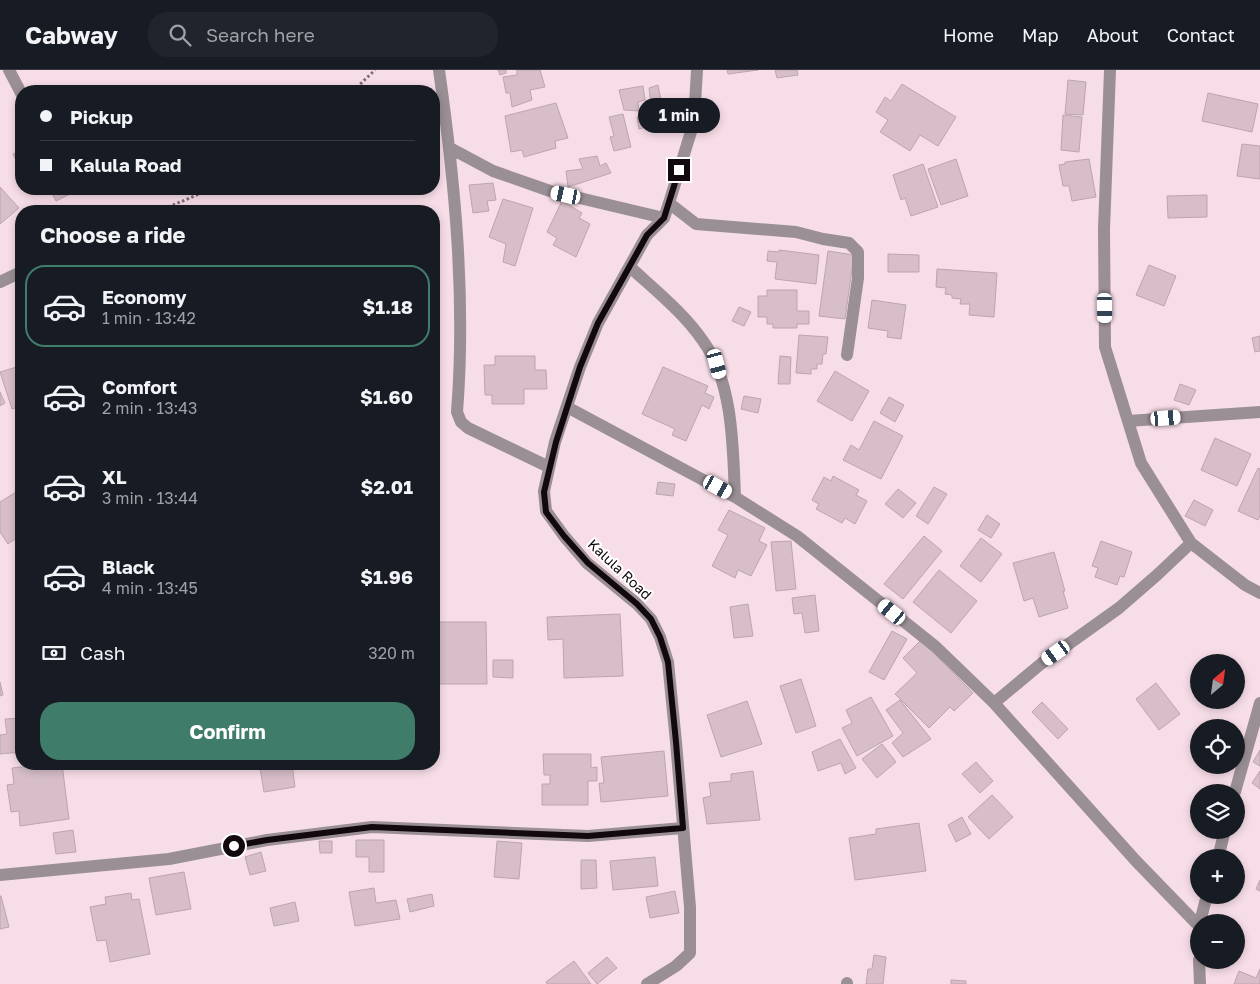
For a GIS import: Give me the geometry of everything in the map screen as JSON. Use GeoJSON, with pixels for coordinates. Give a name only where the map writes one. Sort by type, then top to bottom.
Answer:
{"type":"FeatureCollection","features":[{"type":"Feature","properties":{"kind":"street"},"geometry":{"type":"LineString","coordinates":[[439,70],[450,148],[459,256],[461,330],[457,412],[461,422],[468,428],[549,466]]}},
{"type":"Feature","properties":{"kind":"street","name":"Kalula Road"},"geometry":{"type":"LineString","coordinates":[[647,984],[676,966],[690,953],[690,907],[668,662],[660,637],[651,619],[637,604],[588,563],[546,512],[544,492],[549,466],[567,407],[598,323],[647,235],[664,218],[694,122],[697,70]]}},
{"type":"Feature","properties":{"kind":"street"},"geometry":{"type":"LineString","coordinates":[[1110,70],[1104,229],[1106,346],[1141,463],[1191,543],[1245,585],[1260,593]]}},
{"type":"Feature","properties":{"kind":"street"},"geometry":{"type":"LineString","coordinates":[[6,73],[15,86]]}},
{"type":"Feature","properties":{"kind":"street"},"geometry":{"type":"LineString","coordinates":[[450,148],[493,171],[550,191],[664,218]]}},
{"type":"Feature","properties":{"kind":"street"},"geometry":{"type":"LineString","coordinates":[[669,203],[696,224],[796,232],[850,244],[858,252],[858,278],[848,355]]}},
{"type":"Feature","properties":{"kind":"street"},"geometry":{"type":"LineString","coordinates":[[630,267],[681,315],[704,341],[717,364],[728,406],[735,497]]}},
{"type":"Feature","properties":{"kind":"street"},"geometry":{"type":"LineString","coordinates":[[0,282],[15,275]]}},
{"type":"Feature","properties":{"kind":"street"},"geometry":{"type":"LineString","coordinates":[[567,407],[735,497],[797,536],[936,647],[994,703],[1136,861],[1190,915]]}},
{"type":"Feature","properties":{"kind":"street"},"geometry":{"type":"LineString","coordinates":[[1128,421],[1260,412]]}},
{"type":"Feature","properties":{"kind":"street"},"geometry":{"type":"LineString","coordinates":[[994,703],[1042,662],[1119,608],[1191,543]]}},
{"type":"Feature","properties":{"kind":"street"},"geometry":{"type":"LineString","coordinates":[[1237,784],[1260,703]]}},
{"type":"Feature","properties":{"kind":"street"},"geometry":{"type":"LineString","coordinates":[[0,875],[169,859],[267,840],[372,827],[588,836],[683,828]]}},
{"type":"Feature","properties":{"kind":"street"},"geometry":{"type":"LineString","coordinates":[[1199,969],[1200,984]]}},
{"type":"Feature","properties":{"kind":"path"},"geometry":{"type":"LineString","coordinates":[[359,85],[375,70]]}},
{"type":"Feature","properties":{"kind":"path"},"geometry":{"type":"LineString","coordinates":[[173,205],[197,195]]}},
{"type":"Feature","properties":{"kind":"building"},"geometry":{"type":"Polygon","coordinates":[[[498,70],[506,70],[506,73],[500,75],[498,70]]]}},
{"type":"Feature","properties":{"kind":"building"},"geometry":{"type":"Polygon","coordinates":[[[517,70],[540,70],[545,87],[530,90],[532,100],[512,107],[510,93],[506,93],[503,77],[517,75],[517,70]]]}},
{"type":"Feature","properties":{"kind":"building"},"geometry":{"type":"Polygon","coordinates":[[[727,70],[758,70],[728,74],[727,70]]]}},
{"type":"Feature","properties":{"kind":"building"},"geometry":{"type":"Polygon","coordinates":[[[775,70],[797,70],[798,75],[777,78],[775,70]]]}},
{"type":"Feature","properties":{"kind":"building"},"geometry":{"type":"Polygon","coordinates":[[[1068,80],[1086,82],[1083,115],[1065,114],[1068,80]]]}},
{"type":"Feature","properties":{"kind":"building"},"geometry":{"type":"Polygon","coordinates":[[[902,84],[956,117],[938,146],[920,135],[910,151],[880,132],[888,120],[876,112],[885,97],[891,101],[902,84]]]}},
{"type":"Feature","properties":{"kind":"building"},"geometry":{"type":"Polygon","coordinates":[[[658,85],[665,122],[639,129],[637,117],[652,113],[649,88],[658,85]]]}},
{"type":"Feature","properties":{"kind":"building"},"geometry":{"type":"Polygon","coordinates":[[[643,86],[645,100],[638,102],[639,111],[624,110],[619,90],[643,86]]]}},
{"type":"Feature","properties":{"kind":"building"},"geometry":{"type":"Polygon","coordinates":[[[1208,93],[1258,104],[1252,132],[1202,121],[1208,93]]]}},
{"type":"Feature","properties":{"kind":"building"},"geometry":{"type":"Polygon","coordinates":[[[556,103],[568,138],[555,141],[556,148],[524,157],[522,150],[511,152],[505,116],[556,103]]]}},
{"type":"Feature","properties":{"kind":"building"},"geometry":{"type":"Polygon","coordinates":[[[623,114],[631,147],[614,151],[610,137],[614,136],[609,117],[623,114]]]}},
{"type":"Feature","properties":{"kind":"building"},"geometry":{"type":"Polygon","coordinates":[[[1063,115],[1082,117],[1079,152],[1061,150],[1063,115]]]}},
{"type":"Feature","properties":{"kind":"building"},"geometry":{"type":"Polygon","coordinates":[[[1242,144],[1260,146],[1260,179],[1237,176],[1242,144]]]}},
{"type":"Feature","properties":{"kind":"building"},"geometry":{"type":"Polygon","coordinates":[[[597,156],[600,166],[606,163],[611,173],[568,187],[566,171],[583,169],[579,159],[597,156]]]}},
{"type":"Feature","properties":{"kind":"building"},"geometry":{"type":"Polygon","coordinates":[[[956,159],[968,196],[941,205],[928,169],[956,159]]]}},
{"type":"Feature","properties":{"kind":"building"},"geometry":{"type":"Polygon","coordinates":[[[1089,159],[1096,197],[1072,201],[1069,186],[1063,186],[1059,165],[1065,164],[1065,162],[1089,159]]]}},
{"type":"Feature","properties":{"kind":"building"},"geometry":{"type":"Polygon","coordinates":[[[923,164],[938,207],[911,216],[905,198],[901,200],[893,175],[923,164]]]}},
{"type":"Feature","properties":{"kind":"building"},"geometry":{"type":"Polygon","coordinates":[[[493,183],[496,200],[487,201],[489,211],[473,213],[469,185],[493,183]]]}},
{"type":"Feature","properties":{"kind":"building"},"geometry":{"type":"Polygon","coordinates":[[[0,187],[16,205],[15,211],[0,224],[0,187]]]}},
{"type":"Feature","properties":{"kind":"building"},"geometry":{"type":"Polygon","coordinates":[[[53,195],[68,195],[56,201],[53,195]]]}},
{"type":"Feature","properties":{"kind":"building"},"geometry":{"type":"Polygon","coordinates":[[[1207,195],[1207,217],[1168,218],[1167,196],[1207,195]]]}},
{"type":"Feature","properties":{"kind":"building"},"geometry":{"type":"Polygon","coordinates":[[[503,199],[533,208],[515,266],[503,262],[506,244],[489,237],[503,199]]]}},
{"type":"Feature","properties":{"kind":"building"},"geometry":{"type":"Polygon","coordinates":[[[562,201],[582,213],[579,218],[590,224],[576,257],[553,245],[557,238],[547,232],[562,201]]]}},
{"type":"Feature","properties":{"kind":"building"},"geometry":{"type":"Polygon","coordinates":[[[779,250],[819,255],[816,284],[775,279],[777,262],[767,261],[768,251],[779,252],[779,250]]]}},
{"type":"Feature","properties":{"kind":"building"},"geometry":{"type":"Polygon","coordinates":[[[828,251],[854,255],[845,319],[819,316],[828,251]]]}},
{"type":"Feature","properties":{"kind":"building"},"geometry":{"type":"Polygon","coordinates":[[[888,254],[919,255],[919,272],[888,272],[888,254]]]}},
{"type":"Feature","properties":{"kind":"building"},"geometry":{"type":"Polygon","coordinates":[[[1149,265],[1176,276],[1164,306],[1136,295],[1149,265]]]}},
{"type":"Feature","properties":{"kind":"building"},"geometry":{"type":"Polygon","coordinates":[[[937,269],[997,273],[994,317],[969,315],[970,304],[960,304],[961,299],[952,298],[952,295],[945,294],[946,288],[936,287],[937,269]]]}},
{"type":"Feature","properties":{"kind":"building"},"geometry":{"type":"Polygon","coordinates":[[[767,290],[797,290],[797,311],[809,311],[809,324],[797,324],[797,328],[773,328],[773,324],[767,324],[767,317],[758,317],[758,296],[767,296],[767,290]]]}},
{"type":"Feature","properties":{"kind":"building"},"geometry":{"type":"Polygon","coordinates":[[[872,300],[906,305],[901,339],[887,337],[888,331],[868,328],[872,300]]]}},
{"type":"Feature","properties":{"kind":"building"},"geometry":{"type":"Polygon","coordinates":[[[739,307],[751,312],[744,326],[732,321],[739,307]]]}},
{"type":"Feature","properties":{"kind":"building"},"geometry":{"type":"Polygon","coordinates":[[[799,335],[828,337],[826,354],[823,354],[822,364],[817,364],[817,369],[811,369],[811,374],[796,373],[799,335]]]}},
{"type":"Feature","properties":{"kind":"building"},"geometry":{"type":"Polygon","coordinates":[[[1260,336],[1260,351],[1255,352],[1252,338],[1260,336]]]}},
{"type":"Feature","properties":{"kind":"building"},"geometry":{"type":"Polygon","coordinates":[[[495,356],[535,356],[535,370],[546,370],[547,389],[524,389],[524,404],[492,404],[492,395],[485,395],[484,365],[495,365],[495,356]]]}},
{"type":"Feature","properties":{"kind":"building"},"geometry":{"type":"Polygon","coordinates":[[[780,356],[791,357],[790,384],[778,384],[780,356]]]}},
{"type":"Feature","properties":{"kind":"building"},"geometry":{"type":"Polygon","coordinates":[[[663,367],[708,386],[705,393],[714,397],[709,409],[702,405],[686,441],[672,435],[675,429],[642,414],[663,367]]]}},
{"type":"Feature","properties":{"kind":"building"},"geometry":{"type":"Polygon","coordinates":[[[15,368],[15,408],[12,409],[0,372],[15,368]]]}},
{"type":"Feature","properties":{"kind":"building"},"geometry":{"type":"Polygon","coordinates":[[[835,371],[869,391],[852,421],[817,401],[835,371]]]}},
{"type":"Feature","properties":{"kind":"building"},"geometry":{"type":"Polygon","coordinates":[[[1180,384],[1196,390],[1189,405],[1174,400],[1180,384]]]}},
{"type":"Feature","properties":{"kind":"building"},"geometry":{"type":"Polygon","coordinates":[[[0,392],[5,403],[0,406],[0,392]]]}},
{"type":"Feature","properties":{"kind":"building"},"geometry":{"type":"Polygon","coordinates":[[[744,396],[761,399],[758,413],[741,409],[744,396]]]}},
{"type":"Feature","properties":{"kind":"building"},"geometry":{"type":"Polygon","coordinates":[[[889,397],[904,405],[895,422],[880,413],[889,397]]]}},
{"type":"Feature","properties":{"kind":"building"},"geometry":{"type":"Polygon","coordinates":[[[874,421],[903,436],[881,479],[843,460],[851,445],[859,450],[874,421]]]}},
{"type":"Feature","properties":{"kind":"building"},"geometry":{"type":"Polygon","coordinates":[[[1215,438],[1251,454],[1237,486],[1201,470],[1215,438]]]}},
{"type":"Feature","properties":{"kind":"building"},"geometry":{"type":"Polygon","coordinates":[[[1258,468],[1260,469],[1260,516],[1258,520],[1238,511],[1258,468]]]}},
{"type":"Feature","properties":{"kind":"building"},"geometry":{"type":"Polygon","coordinates":[[[833,476],[859,490],[856,495],[867,501],[855,524],[845,518],[842,523],[816,509],[819,504],[812,500],[824,477],[831,481],[833,476]]]}},
{"type":"Feature","properties":{"kind":"building"},"geometry":{"type":"Polygon","coordinates":[[[658,482],[675,484],[673,496],[656,494],[658,482]]]}},
{"type":"Feature","properties":{"kind":"building"},"geometry":{"type":"Polygon","coordinates":[[[934,487],[947,494],[928,524],[916,516],[934,487]]]}},
{"type":"Feature","properties":{"kind":"building"},"geometry":{"type":"Polygon","coordinates":[[[898,489],[916,503],[903,518],[885,504],[898,489]]]}},
{"type":"Feature","properties":{"kind":"building"},"geometry":{"type":"Polygon","coordinates":[[[15,493],[15,539],[8,544],[0,532],[0,502],[15,493]]]}},
{"type":"Feature","properties":{"kind":"building"},"geometry":{"type":"Polygon","coordinates":[[[1194,500],[1213,510],[1205,526],[1185,516],[1194,500]]]}},
{"type":"Feature","properties":{"kind":"building"},"geometry":{"type":"Polygon","coordinates":[[[729,510],[765,528],[759,541],[767,545],[751,576],[738,570],[735,578],[712,566],[728,535],[718,530],[729,510]]]}},
{"type":"Feature","properties":{"kind":"building"},"geometry":{"type":"Polygon","coordinates":[[[987,515],[1000,524],[991,538],[978,530],[987,515]]]}},
{"type":"Feature","properties":{"kind":"building"},"geometry":{"type":"Polygon","coordinates":[[[924,536],[942,551],[903,599],[884,584],[924,536]]]}},
{"type":"Feature","properties":{"kind":"building"},"geometry":{"type":"Polygon","coordinates":[[[981,538],[1002,554],[981,582],[960,566],[981,538]]]}},
{"type":"Feature","properties":{"kind":"building"},"geometry":{"type":"Polygon","coordinates":[[[791,541],[796,589],[776,591],[771,542],[791,541]]]}},
{"type":"Feature","properties":{"kind":"building"},"geometry":{"type":"Polygon","coordinates":[[[1101,541],[1132,552],[1124,577],[1120,576],[1117,585],[1095,577],[1098,568],[1092,566],[1101,541]]]}},
{"type":"Feature","properties":{"kind":"building"},"geometry":{"type":"Polygon","coordinates":[[[1054,552],[1068,608],[1039,617],[1033,598],[1024,601],[1013,563],[1054,552]]]}},
{"type":"Feature","properties":{"kind":"building"},"geometry":{"type":"Polygon","coordinates":[[[939,570],[977,601],[951,633],[913,602],[939,570]]]}},
{"type":"Feature","properties":{"kind":"building"},"geometry":{"type":"Polygon","coordinates":[[[815,595],[819,631],[805,633],[802,613],[794,614],[792,598],[815,595]]]}},
{"type":"Feature","properties":{"kind":"building"},"geometry":{"type":"Polygon","coordinates":[[[748,604],[753,636],[734,638],[730,607],[748,604]]]}},
{"type":"Feature","properties":{"kind":"building"},"geometry":{"type":"Polygon","coordinates":[[[620,614],[623,676],[564,678],[563,639],[548,640],[547,617],[620,614]]]}},
{"type":"Feature","properties":{"kind":"building"},"geometry":{"type":"Polygon","coordinates":[[[440,622],[486,622],[487,684],[440,684],[440,622]]]}},
{"type":"Feature","properties":{"kind":"building"},"geometry":{"type":"Polygon","coordinates":[[[892,631],[907,639],[884,680],[869,672],[892,631]]]}},
{"type":"Feature","properties":{"kind":"building"},"geometry":{"type":"Polygon","coordinates":[[[921,640],[973,693],[954,711],[950,707],[929,728],[895,694],[917,673],[903,658],[921,640]]]}},
{"type":"Feature","properties":{"kind":"building"},"geometry":{"type":"Polygon","coordinates":[[[493,660],[513,660],[513,678],[493,677],[493,660]]]}},
{"type":"Feature","properties":{"kind":"building"},"geometry":{"type":"Polygon","coordinates":[[[801,679],[816,726],[796,733],[780,686],[801,679]]]}},
{"type":"Feature","properties":{"kind":"building"},"geometry":{"type":"Polygon","coordinates":[[[0,682],[3,695],[0,696],[0,682]]]}},
{"type":"Feature","properties":{"kind":"building"},"geometry":{"type":"Polygon","coordinates":[[[1156,683],[1180,714],[1159,730],[1136,699],[1156,683]]]}},
{"type":"Feature","properties":{"kind":"building"},"geometry":{"type":"Polygon","coordinates":[[[871,697],[893,736],[857,756],[842,728],[852,723],[846,710],[871,697]]]}},
{"type":"Feature","properties":{"kind":"building"},"geometry":{"type":"Polygon","coordinates":[[[900,700],[931,739],[903,757],[892,743],[903,733],[886,710],[900,700]]]}},
{"type":"Feature","properties":{"kind":"building"},"geometry":{"type":"Polygon","coordinates":[[[747,701],[762,744],[721,757],[707,715],[747,701]]]}},
{"type":"Feature","properties":{"kind":"building"},"geometry":{"type":"Polygon","coordinates":[[[1042,702],[1068,729],[1058,739],[1032,712],[1042,702]]]}},
{"type":"Feature","properties":{"kind":"building"},"geometry":{"type":"Polygon","coordinates":[[[15,718],[15,753],[0,754],[0,735],[7,734],[5,719],[15,718]]]}},
{"type":"Feature","properties":{"kind":"building"},"geometry":{"type":"Polygon","coordinates":[[[840,739],[856,768],[845,774],[841,763],[818,771],[812,752],[840,739]]]}},
{"type":"Feature","properties":{"kind":"building"},"geometry":{"type":"Polygon","coordinates":[[[882,744],[896,762],[877,778],[862,759],[882,744]]]}},
{"type":"Feature","properties":{"kind":"building"},"geometry":{"type":"Polygon","coordinates":[[[1260,750],[1260,766],[1253,762],[1260,750]]]}},
{"type":"Feature","properties":{"kind":"building"},"geometry":{"type":"Polygon","coordinates":[[[664,751],[668,796],[601,802],[599,783],[604,783],[601,757],[664,751]]]}},
{"type":"Feature","properties":{"kind":"building"},"geometry":{"type":"Polygon","coordinates":[[[543,754],[591,754],[591,768],[597,767],[597,781],[588,781],[588,805],[542,805],[542,784],[550,784],[550,775],[544,775],[543,754]]]}},
{"type":"Feature","properties":{"kind":"building"},"geometry":{"type":"Polygon","coordinates":[[[976,762],[993,781],[980,793],[962,774],[976,762]]]}},
{"type":"Feature","properties":{"kind":"building"},"geometry":{"type":"Polygon","coordinates":[[[12,768],[15,768],[15,770],[63,770],[69,819],[20,826],[19,811],[11,812],[7,785],[14,784],[12,768]]]}},
{"type":"Feature","properties":{"kind":"building"},"geometry":{"type":"Polygon","coordinates":[[[260,770],[293,770],[295,787],[264,792],[260,770]]]}},
{"type":"Feature","properties":{"kind":"building"},"geometry":{"type":"Polygon","coordinates":[[[753,771],[760,820],[707,824],[703,798],[711,796],[709,783],[731,781],[731,774],[753,771]]]}},
{"type":"Feature","properties":{"kind":"building"},"geometry":{"type":"Polygon","coordinates":[[[1260,771],[1260,789],[1252,783],[1260,771]]]}},
{"type":"Feature","properties":{"kind":"building"},"geometry":{"type":"Polygon","coordinates":[[[992,795],[1013,817],[989,839],[968,817],[992,795]]]}},
{"type":"Feature","properties":{"kind":"building"},"geometry":{"type":"Polygon","coordinates":[[[962,817],[971,834],[956,842],[948,825],[962,817]]]}},
{"type":"Feature","properties":{"kind":"building"},"geometry":{"type":"Polygon","coordinates":[[[919,823],[926,871],[855,880],[849,838],[876,834],[876,829],[919,823]]]}},
{"type":"Feature","properties":{"kind":"building"},"geometry":{"type":"Polygon","coordinates":[[[73,830],[76,852],[56,854],[53,833],[73,830]]]}},
{"type":"Feature","properties":{"kind":"building"},"geometry":{"type":"Polygon","coordinates":[[[356,840],[384,840],[384,872],[369,872],[369,857],[356,857],[356,840]]]}},
{"type":"Feature","properties":{"kind":"building"},"geometry":{"type":"Polygon","coordinates":[[[319,841],[332,841],[332,853],[320,853],[319,841]]]}},
{"type":"Feature","properties":{"kind":"building"},"geometry":{"type":"Polygon","coordinates":[[[497,841],[522,843],[519,879],[494,877],[497,841]]]}},
{"type":"Feature","properties":{"kind":"building"},"geometry":{"type":"Polygon","coordinates":[[[261,852],[266,871],[250,875],[245,857],[261,852]]]}},
{"type":"Feature","properties":{"kind":"building"},"geometry":{"type":"Polygon","coordinates":[[[655,857],[658,886],[613,890],[610,861],[655,857]]]}},
{"type":"Feature","properties":{"kind":"building"},"geometry":{"type":"Polygon","coordinates":[[[581,860],[596,860],[597,888],[581,889],[581,860]]]}},
{"type":"Feature","properties":{"kind":"building"},"geometry":{"type":"Polygon","coordinates":[[[184,872],[191,909],[156,915],[149,878],[184,872]]]}},
{"type":"Feature","properties":{"kind":"building"},"geometry":{"type":"Polygon","coordinates":[[[1260,880],[1260,891],[1256,889],[1260,880]]]}},
{"type":"Feature","properties":{"kind":"building"},"geometry":{"type":"Polygon","coordinates":[[[374,888],[376,903],[396,900],[400,919],[355,926],[349,892],[374,888]]]}},
{"type":"Feature","properties":{"kind":"building"},"geometry":{"type":"Polygon","coordinates":[[[675,891],[679,913],[650,918],[646,897],[675,891]]]}},
{"type":"Feature","properties":{"kind":"building"},"geometry":{"type":"Polygon","coordinates":[[[131,893],[132,900],[139,899],[150,954],[110,962],[106,940],[97,941],[90,907],[106,904],[105,897],[131,893]]]}},
{"type":"Feature","properties":{"kind":"building"},"geometry":{"type":"Polygon","coordinates":[[[432,894],[434,906],[410,912],[407,899],[432,894]]]}},
{"type":"Feature","properties":{"kind":"building"},"geometry":{"type":"Polygon","coordinates":[[[0,896],[9,927],[0,929],[0,896]]]}},
{"type":"Feature","properties":{"kind":"building"},"geometry":{"type":"Polygon","coordinates":[[[295,902],[299,921],[274,926],[270,908],[295,902]]]}},
{"type":"Feature","properties":{"kind":"building"},"geometry":{"type":"Polygon","coordinates":[[[874,955],[886,957],[883,984],[866,984],[868,969],[872,969],[874,955]]]}},
{"type":"Feature","properties":{"kind":"building"},"geometry":{"type":"Polygon","coordinates":[[[607,957],[617,968],[597,984],[588,973],[607,957]]]}},
{"type":"Feature","properties":{"kind":"building"},"geometry":{"type":"Polygon","coordinates":[[[574,961],[591,984],[547,984],[546,982],[574,961]]]}},
{"type":"Feature","properties":{"kind":"building"},"geometry":{"type":"Polygon","coordinates":[[[1260,969],[1260,984],[1234,984],[1239,971],[1256,978],[1260,969]]]}},
{"type":"Feature","properties":{"kind":"building"},"geometry":{"type":"Polygon","coordinates":[[[951,980],[966,981],[966,984],[951,984],[951,980]]]}},
{"type":"Feature","properties":{"kind":"route"},"geometry":{"type":"LineString","coordinates":[[234,846],[372,827],[588,836],[683,828],[668,662],[660,637],[651,619],[637,604],[588,563],[564,536],[546,512],[544,492],[556,442],[580,367],[598,323],[647,235],[664,218],[679,170]]}}]}
